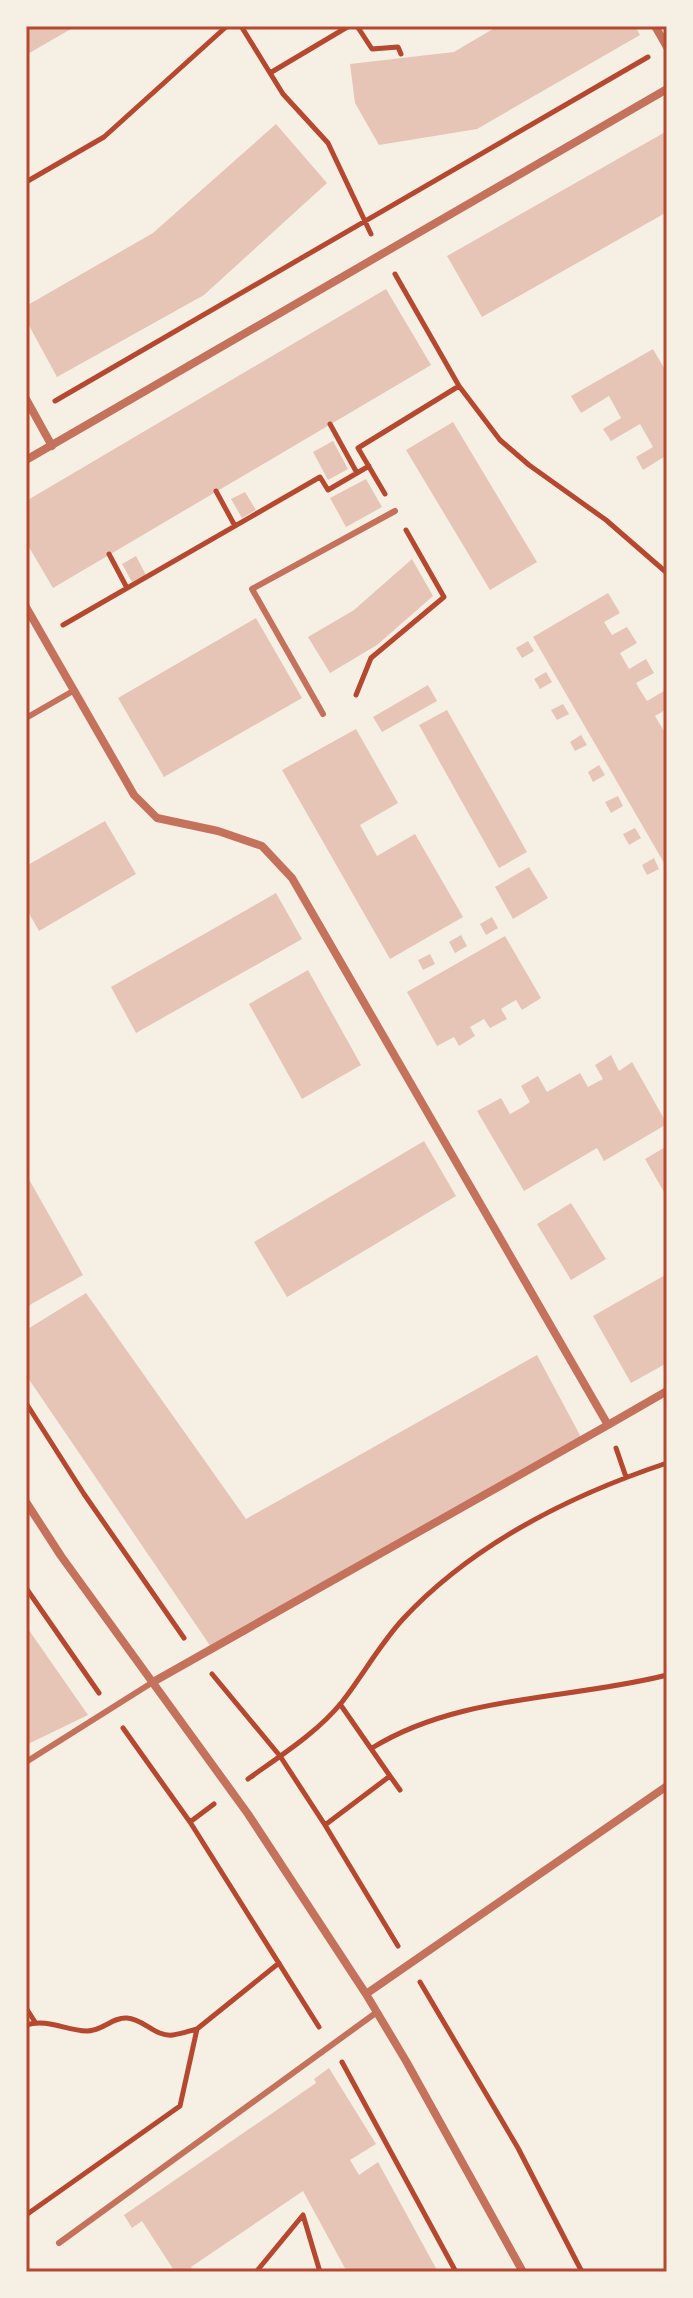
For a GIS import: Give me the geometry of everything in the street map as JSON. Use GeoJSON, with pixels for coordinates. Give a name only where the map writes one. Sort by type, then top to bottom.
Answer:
{"type":"FeatureCollection","features":[{"type":"Feature","properties":{"kind":"street"},"geometry":{"type":"LineString","coordinates":[[655,26],[667,46]]}},
{"type":"Feature","properties":{"kind":"street"},"geometry":{"type":"LineString","coordinates":[[26,460],[667,89]]}},
{"type":"Feature","properties":{"kind":"street"},"geometry":{"type":"LineString","coordinates":[[26,399],[52,446]]}},
{"type":"Feature","properties":{"kind":"street"},"geometry":{"type":"LineString","coordinates":[[26,607],[134,795],[157,818],[218,831],[262,846],[292,878],[608,1425]]}},
{"type":"Feature","properties":{"kind":"street"},"geometry":{"type":"LineString","coordinates":[[153,1682],[667,1391]]}},
{"type":"Feature","properties":{"kind":"street"},"geometry":{"type":"LineString","coordinates":[[26,1502],[61,1556],[232,1791],[366,1994],[523,2272]]}},
{"type":"Feature","properties":{"kind":"street"},"geometry":{"type":"LineString","coordinates":[[366,1994],[667,1786]]}},
{"type":"Feature","properties":{"kind":"lane"},"geometry":{"type":"LineString","coordinates":[[323,714],[252,589],[395,511]]}},
{"type":"Feature","properties":{"kind":"lane"},"geometry":{"type":"LineString","coordinates":[[26,718],[73,691]]}},
{"type":"Feature","properties":{"kind":"lane"},"geometry":{"type":"LineString","coordinates":[[26,1762],[153,1682]]}},
{"type":"Feature","properties":{"kind":"lane"},"geometry":{"type":"LineString","coordinates":[[59,2243],[377,2012]]}},
{"type":"Feature","properties":{"kind":"path"},"geometry":{"type":"LineString","coordinates":[[26,182],[104,137],[227,26]]}},
{"type":"Feature","properties":{"kind":"path"},"geometry":{"type":"LineString","coordinates":[[241,26],[283,94],[328,143],[363,221],[459,386],[500,440],[529,465],[606,520],[667,573]]}},
{"type":"Feature","properties":{"kind":"path"},"geometry":{"type":"LineString","coordinates":[[270,73],[349,26]]}},
{"type":"Feature","properties":{"kind":"path"},"geometry":{"type":"LineString","coordinates":[[357,26],[372,49],[398,47],[401,54]]}},
{"type":"Feature","properties":{"kind":"path"},"geometry":{"type":"LineString","coordinates":[[34,413],[667,46]]}},
{"type":"Feature","properties":{"kind":"path"},"geometry":{"type":"LineString","coordinates":[[330,424],[357,473]]}},
{"type":"Feature","properties":{"kind":"path"},"geometry":{"type":"LineString","coordinates":[[42,638],[320,477],[328,490],[369,466]]}},
{"type":"Feature","properties":{"kind":"path"},"geometry":{"type":"LineString","coordinates":[[216,491],[235,526]]}},
{"type":"Feature","properties":{"kind":"path"},"geometry":{"type":"LineString","coordinates":[[109,554],[127,588]]}},
{"type":"Feature","properties":{"kind":"path"},"geometry":{"type":"LineString","coordinates":[[26,1403],[84,1494],[197,1656]]}},
{"type":"Feature","properties":{"kind":"path"},"geometry":{"type":"LineString","coordinates":[[608,1425],[626,1477]]}},
{"type":"Feature","properties":{"kind":"path"},"geometry":{"type":"LineString","coordinates":[[190,1822],[313,1731],[340,1704],[401,1621],[436,1586],[471,1558],[591,1491],[667,1463]]}},
{"type":"Feature","properties":{"kind":"path"},"geometry":{"type":"LineString","coordinates":[[26,1588],[190,1822],[279,1963],[358,2089],[456,2272]]}},
{"type":"Feature","properties":{"kind":"path"},"geometry":{"type":"LineString","coordinates":[[372,1748],[398,1732],[459,1713],[667,1675]]}},
{"type":"Feature","properties":{"kind":"path"},"geometry":{"type":"LineString","coordinates":[[340,1704],[400,1790]]}},
{"type":"Feature","properties":{"kind":"path"},"geometry":{"type":"LineString","coordinates":[[325,1825],[390,1776]]}},
{"type":"Feature","properties":{"kind":"path"},"geometry":{"type":"LineString","coordinates":[[26,2025],[35,2022],[83,2031],[101,2030],[117,2019],[130,2018],[159,2034],[171,2036],[197,2029],[279,1963]]}},
{"type":"Feature","properties":{"kind":"path"},"geometry":{"type":"LineString","coordinates":[[26,2008],[35,2022]]}},
{"type":"Feature","properties":{"kind":"path"},"geometry":{"type":"LineString","coordinates":[[26,2215],[180,2106],[197,2029]]}},
{"type":"Feature","properties":{"kind":"path"},"geometry":{"type":"LineString","coordinates":[[26,2099],[26,2122]]}},
{"type":"Feature","properties":{"kind":"path"},"geometry":{"type":"LineString","coordinates":[[256,2272],[303,2215],[320,2272]]}},
{"type":"Feature","properties":{"kind":"building"},"geometry":{"type":"Polygon","coordinates":[[[26,26],[76,26],[26,55],[26,26]]]}},
{"type":"Feature","properties":{"kind":"building"},"geometry":{"type":"Polygon","coordinates":[[[498,26],[635,26],[640,35],[477,129],[379,145],[355,103],[350,64],[454,52],[498,26]]]}},
{"type":"Feature","properties":{"kind":"building"},"geometry":{"type":"Polygon","coordinates":[[[276,124],[327,183],[204,295],[57,377],[26,320],[26,306],[153,233],[276,124]]]}},
{"type":"Feature","properties":{"kind":"building"},"geometry":{"type":"Polygon","coordinates":[[[667,131],[667,212],[482,317],[447,256],[667,131]]]}},
{"type":"Feature","properties":{"kind":"building"},"geometry":{"type":"Polygon","coordinates":[[[386,289],[431,365],[53,588],[26,542],[26,501],[386,289]]]}},
{"type":"Feature","properties":{"kind":"building"},"geometry":{"type":"Polygon","coordinates":[[[653,349],[667,373],[667,455],[643,470],[636,457],[653,447],[640,424],[611,441],[603,429],[621,418],[609,396],[581,413],[571,396],[653,349]]]}},
{"type":"Feature","properties":{"kind":"building"},"geometry":{"type":"Polygon","coordinates":[[[453,422],[537,562],[490,590],[406,450],[453,422]]]}},
{"type":"Feature","properties":{"kind":"building"},"geometry":{"type":"Polygon","coordinates":[[[333,441],[348,469],[328,480],[313,452],[333,441]]]}},
{"type":"Feature","properties":{"kind":"building"},"geometry":{"type":"Polygon","coordinates":[[[366,479],[382,507],[346,527],[330,498],[366,479]]]}},
{"type":"Feature","properties":{"kind":"building"},"geometry":{"type":"Polygon","coordinates":[[[245,492],[256,510],[242,518],[231,499],[245,492]]]}},
{"type":"Feature","properties":{"kind":"building"},"geometry":{"type":"Polygon","coordinates":[[[136,556],[146,575],[132,582],[122,564],[136,556]]]}},
{"type":"Feature","properties":{"kind":"building"},"geometry":{"type":"Polygon","coordinates":[[[412,559],[433,596],[377,645],[330,673],[308,637],[354,610],[412,559]]]}},
{"type":"Feature","properties":{"kind":"building"},"geometry":{"type":"Polygon","coordinates":[[[608,593],[620,613],[604,622],[612,635],[627,627],[637,643],[620,653],[629,669],[646,659],[654,673],[636,683],[647,701],[664,691],[667,697],[667,709],[655,716],[664,731],[667,730],[667,868],[533,637],[608,593]]]}},
{"type":"Feature","properties":{"kind":"building"},"geometry":{"type":"Polygon","coordinates":[[[256,618],[302,698],[164,777],[118,698],[256,618]]]}},
{"type":"Feature","properties":{"kind":"building"},"geometry":{"type":"Polygon","coordinates":[[[528,641],[534,651],[522,658],[516,648],[528,641]]]}},
{"type":"Feature","properties":{"kind":"building"},"geometry":{"type":"Polygon","coordinates":[[[546,672],[552,682],[540,689],[534,679],[546,672]]]}},
{"type":"Feature","properties":{"kind":"building"},"geometry":{"type":"Polygon","coordinates":[[[428,685],[437,701],[382,732],[373,717],[428,685]]]}},
{"type":"Feature","properties":{"kind":"building"},"geometry":{"type":"Polygon","coordinates":[[[563,704],[569,714],[557,720],[551,710],[563,704]]]}},
{"type":"Feature","properties":{"kind":"building"},"geometry":{"type":"Polygon","coordinates":[[[447,710],[527,852],[499,868],[419,725],[447,710]]]}},
{"type":"Feature","properties":{"kind":"building"},"geometry":{"type":"Polygon","coordinates":[[[356,729],[398,803],[360,825],[377,856],[415,834],[463,917],[390,959],[282,770],[356,729]]]}},
{"type":"Feature","properties":{"kind":"building"},"geometry":{"type":"Polygon","coordinates":[[[581,735],[587,745],[575,751],[570,742],[581,735]]]}},
{"type":"Feature","properties":{"kind":"building"},"geometry":{"type":"Polygon","coordinates":[[[599,765],[605,775],[593,782],[588,772],[599,765]]]}},
{"type":"Feature","properties":{"kind":"building"},"geometry":{"type":"Polygon","coordinates":[[[618,796],[623,806],[611,813],[605,802],[618,796]]]}},
{"type":"Feature","properties":{"kind":"building"},"geometry":{"type":"Polygon","coordinates":[[[105,821],[136,874],[39,931],[26,908],[26,866],[105,821]]]}},
{"type":"Feature","properties":{"kind":"building"},"geometry":{"type":"Polygon","coordinates":[[[635,828],[641,838],[629,845],[623,834],[635,828]]]}},
{"type":"Feature","properties":{"kind":"building"},"geometry":{"type":"Polygon","coordinates":[[[654,858],[659,869],[647,875],[642,865],[654,858]]]}},
{"type":"Feature","properties":{"kind":"building"},"geometry":{"type":"Polygon","coordinates":[[[529,867],[548,898],[513,919],[495,887],[529,867]]]}},
{"type":"Feature","properties":{"kind":"building"},"geometry":{"type":"Polygon","coordinates":[[[276,893],[302,939],[136,1033],[111,987],[276,893]]]}},
{"type":"Feature","properties":{"kind":"building"},"geometry":{"type":"Polygon","coordinates":[[[492,917],[498,928],[486,935],[480,924],[492,917]]]}},
{"type":"Feature","properties":{"kind":"building"},"geometry":{"type":"Polygon","coordinates":[[[461,935],[467,946],[455,953],[449,942],[461,935]]]}},
{"type":"Feature","properties":{"kind":"building"},"geometry":{"type":"Polygon","coordinates":[[[505,936],[541,998],[522,1010],[516,1000],[509,1004],[501,1009],[507,1019],[490,1028],[484,1019],[470,1027],[475,1036],[459,1046],[454,1037],[437,1046],[407,992],[505,936]]]}},
{"type":"Feature","properties":{"kind":"building"},"geometry":{"type":"Polygon","coordinates":[[[430,954],[435,964],[423,970],[418,960],[430,954]]]}},
{"type":"Feature","properties":{"kind":"building"},"geometry":{"type":"Polygon","coordinates":[[[308,970],[361,1065],[302,1099],[249,1004],[308,970]]]}},
{"type":"Feature","properties":{"kind":"building"},"geometry":{"type":"Polygon","coordinates":[[[611,1055],[619,1071],[632,1062],[667,1124],[604,1161],[597,1148],[524,1191],[477,1111],[501,1098],[510,1114],[521,1108],[530,1102],[521,1086],[538,1076],[547,1092],[580,1073],[588,1087],[603,1079],[595,1065],[611,1055]]]}},
{"type":"Feature","properties":{"kind":"building"},"geometry":{"type":"Polygon","coordinates":[[[424,1141],[456,1196],[287,1297],[254,1242],[424,1141]]]}},
{"type":"Feature","properties":{"kind":"building"},"geometry":{"type":"Polygon","coordinates":[[[667,1146],[667,1190],[664,1192],[645,1159],[667,1146]]]}},
{"type":"Feature","properties":{"kind":"building"},"geometry":{"type":"Polygon","coordinates":[[[26,1174],[83,1275],[26,1307],[26,1174]]]}},
{"type":"Feature","properties":{"kind":"building"},"geometry":{"type":"Polygon","coordinates":[[[571,1203],[606,1259],[571,1280],[537,1224],[571,1203]]]}},
{"type":"Feature","properties":{"kind":"building"},"geometry":{"type":"Polygon","coordinates":[[[667,1274],[667,1363],[631,1383],[593,1316],[667,1274]]]}},
{"type":"Feature","properties":{"kind":"building"},"geometry":{"type":"Polygon","coordinates":[[[86,1293],[246,1519],[537,1355],[582,1439],[211,1647],[26,1375],[26,1330],[86,1293]]]}},
{"type":"Feature","properties":{"kind":"building"},"geometry":{"type":"Polygon","coordinates":[[[26,1626],[88,1715],[26,1745],[26,1626]]]}},
{"type":"Feature","properties":{"kind":"building"},"geometry":{"type":"Polygon","coordinates":[[[329,2068],[376,2144],[350,2160],[359,2175],[378,2162],[438,2272],[347,2272],[303,2191],[191,2267],[194,2272],[175,2272],[142,2221],[132,2228],[124,2215],[316,2083],[314,2079],[329,2068]]]}}]}
